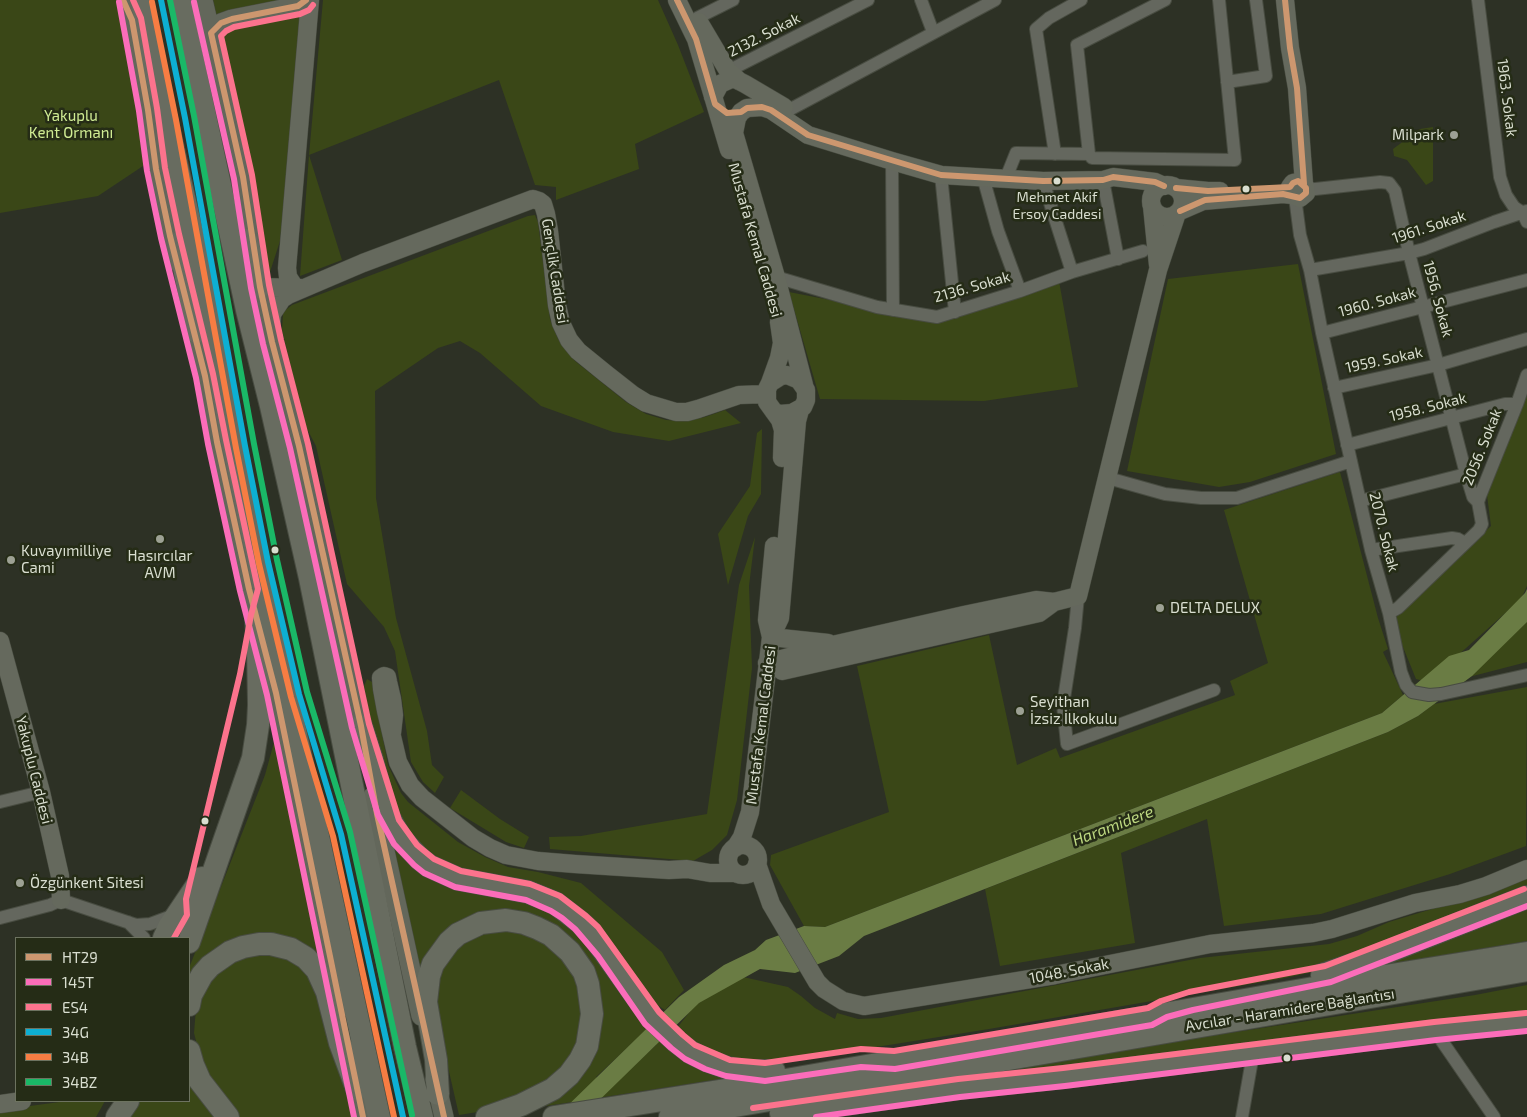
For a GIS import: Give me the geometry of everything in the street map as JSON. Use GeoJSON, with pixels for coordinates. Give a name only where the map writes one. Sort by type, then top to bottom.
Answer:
{"type":"FeatureCollection","features":[{"type":"Feature","properties":{"kind":"highway"},"geometry":{"type":"LineString","coordinates":[[142,0],[140,24],[167,188],[205,376]]}},
{"type":"Feature","properties":{"kind":"highway"},"geometry":{"type":"LineString","coordinates":[[180,0],[244,301],[271,406],[310,578],[405,1047],[422,1117]]}},
{"type":"Feature","properties":{"kind":"highway"},"geometry":{"type":"LineString","coordinates":[[190,0],[208,72],[236,203],[251,263],[260,287]]}},
{"type":"Feature","properties":{"kind":"highway"},"geometry":{"type":"LineString","coordinates":[[140,24],[204,285],[232,435],[379,1117]]}},
{"type":"Feature","properties":{"kind":"highway"},"geometry":{"type":"LineString","coordinates":[[190,939],[253,758],[258,726],[256,619]]}},
{"type":"Feature","properties":{"kind":"highway"},"geometry":{"type":"LineString","coordinates":[[361,726],[386,812],[391,824],[411,851],[429,866],[446,875],[470,882],[528,892],[555,903],[568,911],[582,923],[605,951],[652,1018],[671,1038],[690,1052],[728,1068],[765,1072],[861,1058],[894,1060]]}},
{"type":"Feature","properties":{"kind":"highway"},"geometry":{"type":"LineString","coordinates":[[165,937],[213,860],[234,814]]}},
{"type":"Feature","properties":{"kind":"highway"},"geometry":{"type":"LineString","coordinates":[[1151,1016],[1164,1009],[1184,1003],[1328,974],[1527,897]]}},
{"type":"Feature","properties":{"kind":"highway"},"geometry":{"type":"LineString","coordinates":[[438,1094],[436,1060],[426,1002],[429,976],[433,964],[441,952],[458,934],[481,923],[506,920],[524,923],[537,928],[551,935],[570,952],[584,972],[591,1000],[592,1014],[588,1040],[580,1060],[569,1075],[553,1089],[521,1105],[487,1117]]}},
{"type":"Feature","properties":{"kind":"highway"},"geometry":{"type":"LineString","coordinates":[[190,1000],[202,975],[210,966],[230,952],[259,944],[271,944],[291,949],[306,958],[317,970],[327,992],[340,1043],[357,1089]]}},
{"type":"Feature","properties":{"kind":"highway","name":"Avcılar - Haramidere Bağlantısı"},"geometry":{"type":"LineString","coordinates":[[554,1117],[689,1096],[1527,953]]}},
{"type":"Feature","properties":{"kind":"highway","name":"Avcılar - Haramidere Bağlantısı"},"geometry":{"type":"LineString","coordinates":[[670,1117],[1527,970]]}},
{"type":"Feature","properties":{"kind":"highway"},"geometry":{"type":"LineString","coordinates":[[754,1117],[959,1088],[1064,1077],[1434,1031],[1527,1022]]}},
{"type":"Feature","properties":{"kind":"highway"},"geometry":{"type":"LineString","coordinates":[[190,1054],[200,1082],[228,1117]]}},
{"type":"Feature","properties":{"kind":"highway"},"geometry":{"type":"LineString","coordinates":[[853,1117],[1064,1077]]}},
{"type":"Feature","properties":{"kind":"highway"},"geometry":{"type":"LineString","coordinates":[[106,1117],[115,1102]]}},
{"type":"Feature","properties":{"kind":"highway"},"geometry":{"type":"LineString","coordinates":[[116,1117],[127,1102]]}},
{"type":"Feature","properties":{"kind":"main road"},"geometry":{"type":"LineString","coordinates":[[123,0],[140,24]]}},
{"type":"Feature","properties":{"kind":"main road"},"geometry":{"type":"LineString","coordinates":[[128,0],[140,24]]}},
{"type":"Feature","properties":{"kind":"main road"},"geometry":{"type":"LineString","coordinates":[[203,0],[242,177],[260,287],[299,446],[444,1117]]}},
{"type":"Feature","properties":{"kind":"main road"},"geometry":{"type":"LineString","coordinates":[[211,33],[221,23],[226,21],[298,6],[308,0]]}},
{"type":"Feature","properties":{"kind":"main road"},"geometry":{"type":"LineString","coordinates":[[300,288],[288,277],[287,268],[308,0]]}},
{"type":"Feature","properties":{"kind":"main road"},"geometry":{"type":"LineString","coordinates":[[677,0],[696,39],[714,100],[719,108],[727,113],[762,107],[771,110],[808,135],[941,174],[1044,181],[1103,180],[1113,177],[1155,182],[1170,187],[1208,191],[1298,190]]}},
{"type":"Feature","properties":{"kind":"main road"},"geometry":{"type":"LineString","coordinates":[[687,0],[697,18],[752,98],[744,110]]}},
{"type":"Feature","properties":{"kind":"main road"},"geometry":{"type":"LineString","coordinates":[[1285,0],[1290,48],[1297,88],[1298,190]]}},
{"type":"Feature","properties":{"kind":"main road"},"geometry":{"type":"LineString","coordinates":[[714,100],[720,84],[731,79],[739,80],[812,126],[823,139]]}},
{"type":"Feature","properties":{"kind":"main road","name":"Mustafa Kemal Caddesi"},"geometry":{"type":"LineString","coordinates":[[714,100],[781,329],[781,350],[768,388]]}},
{"type":"Feature","properties":{"kind":"main road","name":"Mustafa Kemal Caddesi"},"geometry":{"type":"LineString","coordinates":[[744,110],[737,118],[734,133],[776,277],[804,385]]}},
{"type":"Feature","properties":{"kind":"main road"},"geometry":{"type":"LineString","coordinates":[[1103,180],[1112,186],[1142,192],[1152,203],[1157,214],[1171,217],[1203,201],[1298,190]]}},
{"type":"Feature","properties":{"kind":"main road"},"geometry":{"type":"LineString","coordinates":[[767,669],[837,644],[1036,600],[1054,602],[1078,596],[1158,270],[1183,201],[1182,196],[1170,187],[1155,190],[1152,203],[1158,270]]}},
{"type":"Feature","properties":{"kind":"main road","name":"Gençlik Caddesi"},"geometry":{"type":"LineString","coordinates":[[300,288],[533,199],[539,200],[543,204],[546,214],[561,323],[569,340],[578,351],[633,396],[646,403],[676,412],[698,409],[739,395],[768,388]]}},
{"type":"Feature","properties":{"kind":"main road"},"geometry":{"type":"LineString","coordinates":[[260,287],[300,288]]}},
{"type":"Feature","properties":{"kind":"main road"},"geometry":{"type":"LineString","coordinates":[[272,342],[271,324],[275,307],[282,299],[300,288]]}},
{"type":"Feature","properties":{"kind":"main road"},"geometry":{"type":"LineString","coordinates":[[788,375],[799,380],[804,385],[806,400],[800,410],[787,414],[774,412],[767,402],[768,388],[781,376],[788,375]]}},
{"type":"Feature","properties":{"kind":"main road"},"geometry":{"type":"LineString","coordinates":[[205,376],[216,442],[256,619],[276,693],[363,1117]]}},
{"type":"Feature","properties":{"kind":"main road","name":"Mustafa Kemal Caddesi"},"geometry":{"type":"LineString","coordinates":[[733,850],[742,837],[750,812],[771,637],[780,618],[796,421],[800,410]]}},
{"type":"Feature","properties":{"kind":"main road","name":"Mustafa Kemal Caddesi"},"geometry":{"type":"LineString","coordinates":[[771,637],[767,620],[783,444],[783,430],[780,420],[774,412]]}},
{"type":"Feature","properties":{"kind":"main road"},"geometry":{"type":"LineString","coordinates":[[767,669],[1039,613],[1054,602]]}},
{"type":"Feature","properties":{"kind":"main road"},"geometry":{"type":"LineString","coordinates":[[771,637],[837,644]]}},
{"type":"Feature","properties":{"kind":"main road","name":"Yakuplu Caddesi"},"geometry":{"type":"LineString","coordinates":[[0,641],[41,792],[60,876],[61,900]]}},
{"type":"Feature","properties":{"kind":"main road"},"geometry":{"type":"LineString","coordinates":[[392,733],[398,762],[410,785],[428,803],[473,838],[506,855],[538,861],[687,869],[710,873],[738,874],[753,872],[756,858],[752,849],[744,846],[733,850],[719,860],[687,869]]}},
{"type":"Feature","properties":{"kind":"main road","name":"Mustafa Kemal Caddesi"},"geometry":{"type":"LineString","coordinates":[[750,812],[756,858]]}},
{"type":"Feature","properties":{"kind":"main road"},"geometry":{"type":"LineString","coordinates":[[733,850],[729,856],[729,866],[738,874]]}},
{"type":"Feature","properties":{"kind":"main road","name":"1048. Sokak"},"geometry":{"type":"LineString","coordinates":[[756,858],[771,904],[817,982],[842,1001],[864,1006],[1055,975],[1210,944],[1313,934],[1415,903]]}},
{"type":"Feature","properties":{"kind":"main road"},"geometry":{"type":"LineString","coordinates":[[1415,903],[1527,858]]}},
{"type":"Feature","properties":{"kind":"main road"},"geometry":{"type":"LineString","coordinates":[[1415,903],[1469,891],[1527,869]]}},
{"type":"Feature","properties":{"kind":"main road","name":"1048. Sokak"},"geometry":{"type":"LineString","coordinates":[[738,874],[771,904]]}},
{"type":"Feature","properties":{"kind":"main road"},"geometry":{"type":"LineString","coordinates":[[0,1104],[15,1102]]}},
{"type":"Feature","properties":{"kind":"street"},"geometry":{"type":"LineString","coordinates":[[697,18],[733,0]]}},
{"type":"Feature","properties":{"kind":"street","name":"2132. Sokak"},"geometry":{"type":"LineString","coordinates":[[739,80],[868,0]]}},
{"type":"Feature","properties":{"kind":"street"},"geometry":{"type":"LineString","coordinates":[[921,0],[933,32]]}},
{"type":"Feature","properties":{"kind":"street"},"geometry":{"type":"LineString","coordinates":[[789,110],[995,0]]}},
{"type":"Feature","properties":{"kind":"street"},"geometry":{"type":"LineString","coordinates":[[1055,154],[1036,29],[1049,18],[1081,0]]}},
{"type":"Feature","properties":{"kind":"street"},"geometry":{"type":"LineString","coordinates":[[1165,0],[1077,45],[1089,154],[1092,158],[1235,160],[1219,0]]}},
{"type":"Feature","properties":{"kind":"street"},"geometry":{"type":"LineString","coordinates":[[1227,82],[1266,76],[1256,0]]}},
{"type":"Feature","properties":{"kind":"street","name":"1963. Sokak"},"geometry":{"type":"LineString","coordinates":[[1478,0],[1500,177],[1506,194],[1514,207],[1526,215]]}},
{"type":"Feature","properties":{"kind":"street"},"geometry":{"type":"LineString","coordinates":[[1006,178],[1016,153],[1089,154]]}},
{"type":"Feature","properties":{"kind":"street"},"geometry":{"type":"LineString","coordinates":[[892,161],[893,310]]}},
{"type":"Feature","properties":{"kind":"street"},"geometry":{"type":"LineString","coordinates":[[941,174],[954,312]]}},
{"type":"Feature","properties":{"kind":"street"},"geometry":{"type":"LineString","coordinates":[[983,177],[998,231],[1020,291]]}},
{"type":"Feature","properties":{"kind":"street"},"geometry":{"type":"LineString","coordinates":[[1103,180],[1118,259]]}},
{"type":"Feature","properties":{"kind":"street"},"geometry":{"type":"LineString","coordinates":[[1044,181],[1072,272]]}},
{"type":"Feature","properties":{"kind":"street","name":"1956. Sokak"},"geometry":{"type":"LineString","coordinates":[[1298,190],[1380,182],[1389,183],[1395,191],[1409,253],[1466,474],[1473,497],[1478,502]]}},
{"type":"Feature","properties":{"kind":"street","name":"2070. Sokak"},"geometry":{"type":"LineString","coordinates":[[1298,190],[1300,235],[1309,266],[1334,388],[1371,550],[1389,612],[1401,672],[1406,685],[1412,692],[1428,695],[1441,694],[1527,675]]}},
{"type":"Feature","properties":{"kind":"street","name":"1961. Sokak"},"geometry":{"type":"LineString","coordinates":[[1309,266],[1409,253],[1494,222],[1526,215]]}},
{"type":"Feature","properties":{"kind":"street","name":"2136. Sokak"},"geometry":{"type":"LineString","coordinates":[[776,277],[877,307],[937,317],[1142,251]]}},
{"type":"Feature","properties":{"kind":"street","name":"1960. Sokak"},"geometry":{"type":"LineString","coordinates":[[1322,333],[1527,280]]}},
{"type":"Feature","properties":{"kind":"street","name":"1959. Sokak"},"geometry":{"type":"LineString","coordinates":[[1334,388],[1438,365],[1527,339]]}},
{"type":"Feature","properties":{"kind":"street","name":"2056. Sokak"},"geometry":{"type":"LineString","coordinates":[[1389,612],[1398,608],[1482,524],[1478,502],[1527,375]]}},
{"type":"Feature","properties":{"kind":"street","name":"1958. Sokak"},"geometry":{"type":"LineString","coordinates":[[1347,444],[1505,404],[1517,404]]}},
{"type":"Feature","properties":{"kind":"street"},"geometry":{"type":"LineString","coordinates":[[1108,478],[1165,494],[1201,498],[1237,498],[1351,461]]}},
{"type":"Feature","properties":{"kind":"street"},"geometry":{"type":"LineString","coordinates":[[1360,501],[1466,474]]}},
{"type":"Feature","properties":{"kind":"street"},"geometry":{"type":"LineString","coordinates":[[1371,550],[1452,538],[1465,543]]}},
{"type":"Feature","properties":{"kind":"street"},"geometry":{"type":"LineString","coordinates":[[1078,596],[1075,628],[1062,705],[1067,744],[1214,690]]}},
{"type":"Feature","properties":{"kind":"street"},"geometry":{"type":"LineString","coordinates":[[0,802],[41,792]]}},
{"type":"Feature","properties":{"kind":"street"},"geometry":{"type":"LineString","coordinates":[[0,918],[50,905],[61,900],[136,925],[150,924],[179,913]]}},
{"type":"Feature","properties":{"kind":"street"},"geometry":{"type":"LineString","coordinates":[[128,922],[143,937]]}},
{"type":"Feature","properties":{"kind":"street"},"geometry":{"type":"LineString","coordinates":[[1434,1031],[1494,1117]]}},
{"type":"Feature","properties":{"kind":"street"},"geometry":{"type":"LineString","coordinates":[[1242,1117],[1252,1054]]}},
{"type":"Feature","properties":{"kind":"green space","name":"Yakuplu Kent Ormanı"},"geometry":{"type":"Polygon","coordinates":[[[0,0],[118,0],[126,19],[149,162],[98,196],[0,213],[0,0]]]}},
{"type":"Feature","properties":{"kind":"green space"},"geometry":{"type":"Polygon","coordinates":[[[213,0],[304,0],[280,241],[269,275],[248,153],[213,0]]]}},
{"type":"Feature","properties":{"kind":"green space"},"geometry":{"type":"Polygon","coordinates":[[[323,0],[658,0],[704,112],[635,144],[639,169],[556,200],[556,187],[535,185],[499,80],[309,155],[323,0]]]}},
{"type":"Feature","properties":{"kind":"green space"},"geometry":{"type":"Polygon","coordinates":[[[1433,127],[1433,181],[1426,185],[1407,160],[1394,156],[1393,149],[1420,129],[1433,127]]]}},
{"type":"Feature","properties":{"kind":"green space"},"geometry":{"type":"Polygon","coordinates":[[[309,155],[342,260],[300,276],[309,155]]]}},
{"type":"Feature","properties":{"kind":"green space"},"geometry":{"type":"Polygon","coordinates":[[[535,215],[538,222],[550,319],[558,339],[575,361],[626,402],[646,414],[666,420],[685,421],[725,410],[741,423],[669,441],[613,432],[541,406],[480,353],[460,341],[438,348],[375,391],[376,498],[396,618],[427,731],[432,765],[444,777],[435,793],[423,782],[411,762],[395,651],[384,627],[347,584],[316,446],[305,425],[282,330],[283,312],[292,305],[535,215]]]}},
{"type":"Feature","properties":{"kind":"green space"},"geometry":{"type":"Polygon","coordinates":[[[1298,264],[1336,454],[1250,482],[1219,487],[1127,471],[1168,279],[1298,264]]]}},
{"type":"Feature","properties":{"kind":"green space"},"geometry":{"type":"Polygon","coordinates":[[[1059,281],[1078,387],[984,401],[820,399],[789,292],[938,321],[1059,281]]]}},
{"type":"Feature","properties":{"kind":"green space"},"geometry":{"type":"Polygon","coordinates":[[[1527,384],[1527,586],[1521,599],[1428,682],[1416,679],[1392,620],[1491,526],[1487,495],[1527,384]]]}},
{"type":"Feature","properties":{"kind":"green space"},"geometry":{"type":"Polygon","coordinates":[[[762,429],[761,494],[748,516],[728,585],[718,534],[750,486],[757,433],[762,429]]]}},
{"type":"Feature","properties":{"kind":"green space"},"geometry":{"type":"Polygon","coordinates":[[[1340,472],[1378,618],[1388,649],[1383,652],[1403,695],[1382,713],[825,927],[804,926],[770,865],[771,855],[889,812],[857,666],[989,635],[1017,765],[1056,748],[1060,758],[1235,695],[1230,681],[1268,663],[1224,510],[1340,472]]]}},
{"type":"Feature","properties":{"kind":"green space"},"geometry":{"type":"Polygon","coordinates":[[[755,537],[749,586],[752,668],[737,800],[727,835],[712,850],[693,861],[550,849],[549,837],[581,836],[707,814],[739,585],[755,537]]]}},
{"type":"Feature","properties":{"kind":"green space"},"geometry":{"type":"Polygon","coordinates":[[[1527,621],[1527,662],[1469,677],[1527,621]]]}},
{"type":"Feature","properties":{"kind":"green space"},"geometry":{"type":"Polygon","coordinates":[[[367,679],[372,682],[388,765],[401,793],[408,802],[458,842],[485,857],[508,867],[538,872],[581,883],[662,952],[684,990],[665,1010],[648,999],[574,905],[457,871],[414,845],[383,785],[364,686],[367,679]]]}},
{"type":"Feature","properties":{"kind":"green space"},"geometry":{"type":"Polygon","coordinates":[[[1527,687],[1526,846],[1450,874],[1321,914],[1224,926],[1207,819],[1121,853],[1135,943],[1000,966],[985,889],[1388,732],[1418,716],[1434,704],[1527,687]]]}},
{"type":"Feature","properties":{"kind":"green space"},"geometry":{"type":"Polygon","coordinates":[[[276,735],[320,957],[300,941],[279,934],[254,935],[190,983],[190,965],[265,775],[276,735]]]}},
{"type":"Feature","properties":{"kind":"green space"},"geometry":{"type":"Polygon","coordinates":[[[461,790],[500,819],[529,837],[524,848],[506,842],[450,808],[461,790]]]}},
{"type":"Feature","properties":{"kind":"green space"},"geometry":{"type":"Polygon","coordinates":[[[393,845],[565,918],[619,982],[733,1077],[533,1108],[588,1062],[583,957],[489,913],[422,980],[393,845]],[[644,1032],[596,1077],[608,1090],[656,1045],[644,1032]]]}},
{"type":"Feature","properties":{"kind":"green space"},"geometry":{"type":"Polygon","coordinates":[[[1527,877],[1527,890],[1323,970],[1280,979],[770,1064],[747,1063],[700,1048],[677,1028],[695,1005],[743,977],[788,987],[815,1008],[835,1019],[837,1013],[858,1019],[881,1018],[1200,958],[1329,944],[1357,936],[1389,922],[1527,877]]]}},
{"type":"Feature","properties":{"kind":"green space"},"geometry":{"type":"Polygon","coordinates":[[[1527,904],[1527,941],[1372,967],[1527,904]]]}},
{"type":"Feature","properties":{"kind":"green space"},"geometry":{"type":"Polygon","coordinates":[[[497,926],[537,934],[582,979],[584,1038],[558,1075],[484,1111],[459,1115],[436,1015],[437,983],[444,964],[458,944],[497,926]]]}},
{"type":"Feature","properties":{"kind":"green space"},"geometry":{"type":"Polygon","coordinates":[[[255,950],[299,963],[319,990],[352,1117],[240,1117],[225,1104],[206,1080],[194,1033],[196,1008],[203,990],[217,971],[255,950]]]}},
{"type":"Feature","properties":{"kind":"green space"},"geometry":{"type":"Polygon","coordinates":[[[1527,985],[1527,1010],[938,1082],[1165,1043],[1475,995],[1527,985]]]}},
{"type":"Feature","properties":{"kind":"green space"},"geometry":{"type":"Polygon","coordinates":[[[190,1081],[216,1117],[126,1117],[135,1102],[190,1102],[190,1081]]]}},
{"type":"Feature","properties":{"kind":"green space"},"geometry":{"type":"Polygon","coordinates":[[[60,1102],[104,1102],[96,1117],[0,1117],[0,1110],[60,1102]]]}},
{"type":"Feature","properties":{"kind":"water","name":"Haramidere"},"geometry":{"type":"Polygon","coordinates":[[[1527,589],[1527,622],[1472,676],[1418,716],[1388,732],[864,936],[839,956],[795,973],[760,969],[699,1003],[582,1117],[556,1117],[679,997],[724,965],[755,950],[766,940],[804,926],[825,927],[1382,713],[1449,656],[1469,650],[1527,589]]]}},
{"type":"Feature","properties":{"kind":"transit line","name":"HT29"},"geometry":{"type":"LineString","coordinates":[[123,0],[132,20],[156,169],[170,236],[205,376],[217,442],[249,589],[276,693],[363,1117]]}},
{"type":"Feature","properties":{"kind":"transit line","name":"ES4"},"geometry":{"type":"LineString","coordinates":[[133,0],[141,18],[157,108],[165,168],[213,374],[258,589],[240,674],[186,899],[187,915],[175,937]]}},
{"type":"Feature","properties":{"kind":"transit line","name":"34G"},"geometry":{"type":"LineString","coordinates":[[161,0],[185,118],[268,562],[299,694],[341,834],[403,1117]]}},
{"type":"Feature","properties":{"kind":"transit line","name":"34BZ"},"geometry":{"type":"LineString","coordinates":[[170,0],[194,116],[277,560],[307,692],[350,832],[412,1115]]}},
{"type":"Feature","properties":{"kind":"transit line","name":"HT29"},"geometry":{"type":"LineString","coordinates":[[306,0],[298,6],[232,19],[221,23],[211,33],[243,177],[260,287],[299,446],[444,1117]]}},
{"type":"Feature","properties":{"kind":"transit line","name":"HT29"},"geometry":{"type":"LineString","coordinates":[[677,0],[696,39],[715,104],[727,113],[741,112],[747,108],[762,107],[771,110],[808,135],[941,175],[1043,181],[1103,180],[1113,177],[1155,182],[1164,186]]}},
{"type":"Feature","properties":{"kind":"transit line","name":"HT29"},"geometry":{"type":"LineString","coordinates":[[1285,0],[1290,48],[1297,88],[1304,184]]}},
{"type":"Feature","properties":{"kind":"transit line","name":"145T"},"geometry":{"type":"LineString","coordinates":[[119,2],[139,111],[147,171],[161,238],[196,378],[208,444],[240,591],[267,695],[354,1117]]}},
{"type":"Feature","properties":{"kind":"transit line","name":"34B"},"geometry":{"type":"LineString","coordinates":[[152,2],[176,120],[259,564],[291,697],[333,836],[394,1117]]}},
{"type":"Feature","properties":{"kind":"transit line","name":"145T"},"geometry":{"type":"LineString","coordinates":[[194,2],[234,179],[251,288],[263,344],[290,448],[352,728],[378,815],[394,844],[424,873],[455,887],[526,900],[562,918],[575,929],[598,956],[645,1024],[685,1059],[705,1069],[726,1076],[765,1081],[861,1067],[895,1069],[1152,1025],[1167,1017],[1193,1010],[1331,982],[1527,906]]}},
{"type":"Feature","properties":{"kind":"transit line","name":"ES4"},"geometry":{"type":"LineString","coordinates":[[313,5],[309,10],[300,14],[234,27],[221,36],[252,175],[269,285],[308,444],[369,724],[399,820],[417,845],[434,859],[461,871],[530,884],[560,896],[598,927],[659,1012],[695,1045],[730,1060],[765,1063],[861,1049],[894,1051],[1148,1008],[1161,1001],[1189,992],[1325,966],[1524,889]]}},
{"type":"Feature","properties":{"kind":"transit line","name":"HT29"},"geometry":{"type":"LineString","coordinates":[[1176,188],[1208,191],[1290,187],[1298,181],[1306,188],[1306,193],[1300,198],[1283,194],[1205,200],[1180,211]]}},
{"type":"Feature","properties":{"kind":"transit line","name":"ES4"},"geometry":{"type":"LineString","coordinates":[[753,1108],[958,1079],[1063,1068],[1434,1022],[1526,1013]]}},
{"type":"Feature","properties":{"kind":"transit line","name":"145T"},"geometry":{"type":"LineString","coordinates":[[816,1117],[960,1097],[1065,1086],[1436,1040],[1527,1031]]}},
{"type":"Feature","properties":{"kind":"place","name":"Milpark"},"geometry":{"type":"Point","coordinates":[1454,135]}},
{"type":"Feature","properties":{"kind":"place","name":"Mehmet Akif Ersoy Caddesi"},"geometry":{"type":"Point","coordinates":[1057,181]}},
{"type":"Feature","properties":{"kind":"place","name":"Hasırcılar AVM"},"geometry":{"type":"Point","coordinates":[160,539]}},
{"type":"Feature","properties":{"kind":"place","name":"Kuvayımilliye Cami"},"geometry":{"type":"Point","coordinates":[11,560]}},
{"type":"Feature","properties":{"kind":"place","name":"DELTA DELUX"},"geometry":{"type":"Point","coordinates":[1160,608]}},
{"type":"Feature","properties":{"kind":"place","name":"Seyithan İzsiz İlkokulu"},"geometry":{"type":"Point","coordinates":[1020,711]}},
{"type":"Feature","properties":{"kind":"place","name":"Özgünkent Sitesi"},"geometry":{"type":"Point","coordinates":[20,883]}}]}
